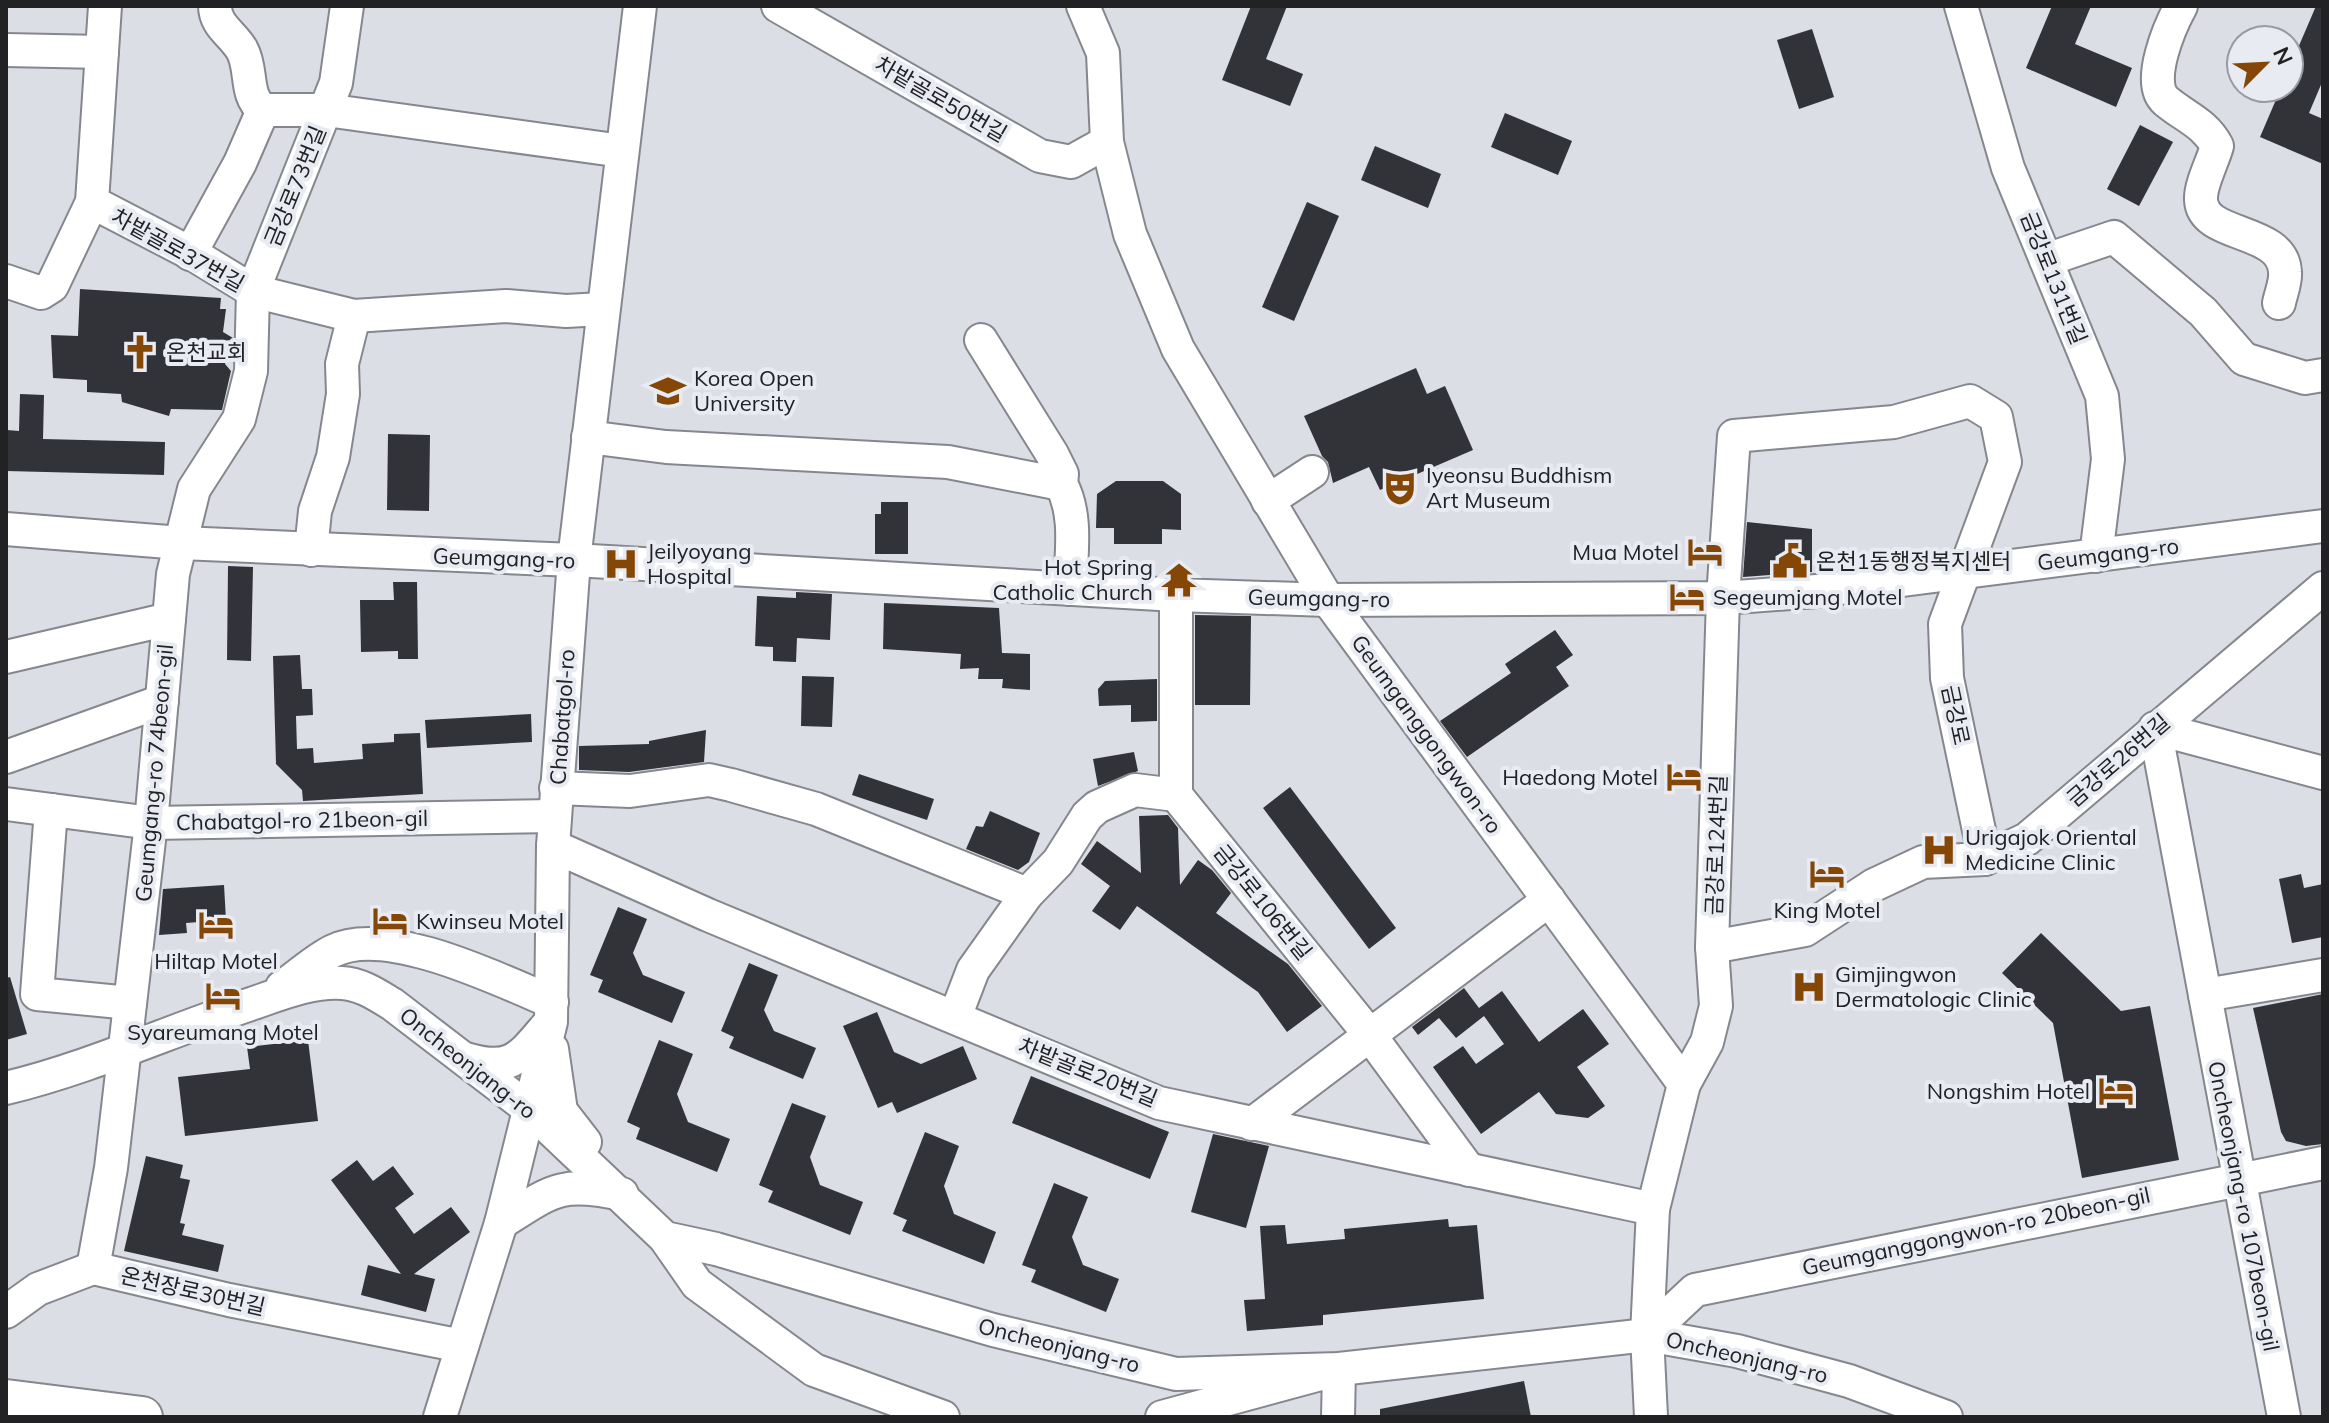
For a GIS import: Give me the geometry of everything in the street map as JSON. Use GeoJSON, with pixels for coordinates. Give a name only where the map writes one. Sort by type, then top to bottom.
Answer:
{"type":"FeatureCollection","features":[{"type":"Feature","properties":{"kind":"main road"},"geometry":{"type":"LineString","coordinates":[[6,1400],[142,1417]]}},
{"type":"Feature","properties":{"kind":"street","name":"차밭골로37번길"},"geometry":{"type":"LineString","coordinates":[[105,6],[92,202],[253,291],[354,316],[506,306],[566,311],[602,309]]}},
{"type":"Feature","properties":{"kind":"street"},"geometry":{"type":"LineString","coordinates":[[215,6],[222,27],[243,51],[251,95],[263,110]]}},
{"type":"Feature","properties":{"kind":"street","name":"금강로73번길"},"geometry":{"type":"LineString","coordinates":[[181,543],[194,489],[239,419],[251,371],[253,291],[336,83],[347,6]]}},
{"type":"Feature","properties":{"kind":"street","name":"Chabatgol-ro"},"geometry":{"type":"LineString","coordinates":[[440,1417],[501,1223],[552,1012],[554,816],[574,560],[640,6]]}},
{"type":"Feature","properties":{"kind":"street","name":"차밭골로50번길"},"geometry":{"type":"LineString","coordinates":[[778,6],[1040,156],[1071,162],[1107,142]]}},
{"type":"Feature","properties":{"kind":"street","name":"Geumganggongwon-ro"},"geometry":{"type":"LineString","coordinates":[[1083,6],[1103,53],[1107,142],[1130,234],[1178,349],[1328,600],[1684,1084]]}},
{"type":"Feature","properties":{"kind":"street","name":"금강로131번길"},"geometry":{"type":"LineString","coordinates":[[1961,6],[2008,168],[2102,396],[2108,459],[2096,556]]}},
{"type":"Feature","properties":{"kind":"street"},"geometry":{"type":"LineString","coordinates":[[2181,6],[2169,27],[2156,80],[2163,99],[2210,132],[2217,146],[2201,199],[2205,211],[2218,224],[2268,244],[2281,256],[2286,274],[2279,303]]}},
{"type":"Feature","properties":{"kind":"street"},"geometry":{"type":"LineString","coordinates":[[6,50],[102,52]]}},
{"type":"Feature","properties":{"kind":"street"},"geometry":{"type":"LineString","coordinates":[[263,110],[326,110],[622,151]]}},
{"type":"Feature","properties":{"kind":"street"},"geometry":{"type":"LineString","coordinates":[[190,254],[240,163],[263,110]]}},
{"type":"Feature","properties":{"kind":"street"},"geometry":{"type":"LineString","coordinates":[[18,286],[41,293],[52,286],[92,202]]}},
{"type":"Feature","properties":{"kind":"street"},"geometry":{"type":"LineString","coordinates":[[2046,260],[2114,237],[2203,312],[2244,359],[2305,378],[2323,375]]}},
{"type":"Feature","properties":{"kind":"street"},"geometry":{"type":"LineString","coordinates":[[311,550],[315,511],[333,457],[343,394],[342,364],[354,316]]}},
{"type":"Feature","properties":{"kind":"street"},"geometry":{"type":"LineString","coordinates":[[981,340],[1062,474],[1061,484],[1069,499],[1072,525],[1070,589]]}},
{"type":"Feature","properties":{"kind":"street","name":"금강로"},"geometry":{"type":"LineString","coordinates":[[1723,598],[1734,436],[1894,422],[1970,401],[1996,417],[2004,440],[2005,462],[1945,624],[1947,678],[1985,859]]}},
{"type":"Feature","properties":{"kind":"street"},"geometry":{"type":"LineString","coordinates":[[588,437],[666,447],[948,462],[1061,484]]}},
{"type":"Feature","properties":{"kind":"street"},"geometry":{"type":"LineString","coordinates":[[1268,501],[1312,472]]}},
{"type":"Feature","properties":{"kind":"street","name":"Geumgang-ro"},"geometry":{"type":"LineString","coordinates":[[6,529],[311,550],[574,560],[1176,595],[1328,600],[1723,598],[1817,591],[2323,526]]}},
{"type":"Feature","properties":{"kind":"street","name":"Geumgang-ro 74beon-gil"},"geometry":{"type":"LineString","coordinates":[[123,1051],[151,823],[173,574],[181,543]]}},
{"type":"Feature","properties":{"kind":"street","name":"금강로26번길"},"geometry":{"type":"LineString","coordinates":[[1712,947],[1805,930],[1874,885],[1923,862],[1985,859],[2027,839],[2323,588]]}},
{"type":"Feature","properties":{"kind":"street"},"geometry":{"type":"LineString","coordinates":[[955,1017],[973,970],[1027,894],[1058,862],[1087,816],[1097,807],[1135,790],[1176,795],[1176,595]]}},
{"type":"Feature","properties":{"kind":"street","name":"금강로124번길"},"geometry":{"type":"LineString","coordinates":[[1684,1084],[1707,1042],[1716,1006],[1712,947],[1723,598]]}},
{"type":"Feature","properties":{"kind":"street"},"geometry":{"type":"LineString","coordinates":[[6,657],[169,619]]}},
{"type":"Feature","properties":{"kind":"street"},"geometry":{"type":"LineString","coordinates":[[6,757],[162,701]]}},
{"type":"Feature","properties":{"kind":"street"},"geometry":{"type":"LineString","coordinates":[[2155,728],[2323,773]]}},
{"type":"Feature","properties":{"kind":"street","name":"Oncheonjang-ro 107beon-gil"},"geometry":{"type":"LineString","coordinates":[[2155,728],[2284,1417]]}},
{"type":"Feature","properties":{"kind":"street","name":"Chabatgol-ro 21beon-gil"},"geometry":{"type":"LineString","coordinates":[[6,804],[151,823],[554,816],[630,791],[709,780],[855,823],[1027,894]]}},
{"type":"Feature","properties":{"kind":"street","name":"금강로106번길"},"geometry":{"type":"LineString","coordinates":[[1176,795],[1369,1034],[1469,1170]]}},
{"type":"Feature","properties":{"kind":"street"},"geometry":{"type":"LineString","coordinates":[[51,810],[37,994],[130,1003]]}},
{"type":"Feature","properties":{"kind":"street","name":"차밭골로20번길"},"geometry":{"type":"LineString","coordinates":[[554,816],[708,915],[1159,1103],[1653,1209]]}},
{"type":"Feature","properties":{"kind":"street"},"geometry":{"type":"LineString","coordinates":[[1252,1124],[1549,900]]}},
{"type":"Feature","properties":{"kind":"street","name":"Oncheonjang-ro"},"geometry":{"type":"LineString","coordinates":[[263,1000],[335,949],[392,943],[466,966],[552,1012]]}},
{"type":"Feature","properties":{"kind":"street"},"geometry":{"type":"LineString","coordinates":[[2205,995],[2323,975]]}},
{"type":"Feature","properties":{"kind":"street","name":"Oncheonjang-ro"},"geometry":{"type":"LineString","coordinates":[[6,1088],[59,1076],[263,1000],[319,984],[345,983],[370,990],[392,1004],[529,1109],[665,1238],[716,1249],[993,1330],[1176,1374],[1339,1369],[1647,1335],[1737,1351],[1821,1373],[1941,1416]]}},
{"type":"Feature","properties":{"kind":"street"},"geometry":{"type":"LineString","coordinates":[[464,1058],[489,1066],[518,1061],[552,1012]]}},
{"type":"Feature","properties":{"kind":"street"},"geometry":{"type":"LineString","coordinates":[[552,1012],[554,1077],[561,1111],[622,1194]]}},
{"type":"Feature","properties":{"kind":"street","name":"온천장로30번길"},"geometry":{"type":"LineString","coordinates":[[123,1051],[111,1163],[93,1268],[229,1300],[462,1346]]}},
{"type":"Feature","properties":{"kind":"street"},"geometry":{"type":"LineString","coordinates":[[1651,1417],[1647,1335],[1653,1209],[1684,1084]]}},
{"type":"Feature","properties":{"kind":"street","name":"Geumganggongwon-ro 20beon-gil"},"geometry":{"type":"LineString","coordinates":[[1647,1335],[1695,1290],[2238,1177],[2323,1163]]}},
{"type":"Feature","properties":{"kind":"street"},"geometry":{"type":"LineString","coordinates":[[501,1223],[550,1193],[582,1186],[622,1194]]}},
{"type":"Feature","properties":{"kind":"street"},"geometry":{"type":"LineString","coordinates":[[665,1238],[697,1284],[814,1370],[943,1417]]}},
{"type":"Feature","properties":{"kind":"street"},"geometry":{"type":"LineString","coordinates":[[6,1312],[38,1289],[93,1268]]}},
{"type":"Feature","properties":{"kind":"street"},"geometry":{"type":"LineString","coordinates":[[1162,1417],[1339,1369],[1338,1417]]}},
{"type":"Feature","properties":{"kind":"building"},"geometry":{"type":"Polygon","coordinates":[[[1251,6],[1287,6],[1266,59],[1303,74],[1290,106],[1222,80],[1251,6]]]}},
{"type":"Feature","properties":{"kind":"building"},"geometry":{"type":"Polygon","coordinates":[[[2052,6],[2091,6],[2075,44],[2132,68],[2116,107],[2026,68],[2052,6]]]}},
{"type":"Feature","properties":{"kind":"building"},"geometry":{"type":"Polygon","coordinates":[[[2316,6],[2323,6],[2323,80],[2309,113],[2323,119],[2323,164],[2260,137],[2274,104],[2305,104],[2305,32],[2316,6]]]}},
{"type":"Feature","properties":{"kind":"building"},"geometry":{"type":"Polygon","coordinates":[[[1812,29],[1834,97],[1799,109],[1777,40],[1812,29]]]}},
{"type":"Feature","properties":{"kind":"building"},"geometry":{"type":"Polygon","coordinates":[[[1505,113],[1572,141],[1558,175],[1491,147],[1505,113]]]}},
{"type":"Feature","properties":{"kind":"building"},"geometry":{"type":"Polygon","coordinates":[[[2140,125],[2173,142],[2139,206],[2107,189],[2140,125]]]}},
{"type":"Feature","properties":{"kind":"building"},"geometry":{"type":"Polygon","coordinates":[[[1375,146],[1441,174],[1428,208],[1361,180],[1375,146]]]}},
{"type":"Feature","properties":{"kind":"building"},"geometry":{"type":"Polygon","coordinates":[[[1307,202],[1339,216],[1294,321],[1262,307],[1307,202]]]}},
{"type":"Feature","properties":{"kind":"building","name":"온천교회"},"geometry":{"type":"Polygon","coordinates":[[[80,289],[221,298],[220,309],[226,309],[223,332],[233,338],[225,364],[231,371],[222,410],[171,409],[169,416],[122,402],[121,394],[87,392],[87,380],[53,378],[51,335],[78,336],[80,289]]]}},
{"type":"Feature","properties":{"kind":"building"},"geometry":{"type":"Polygon","coordinates":[[[1416,368],[1427,394],[1445,386],[1473,450],[1380,490],[1369,467],[1333,483],[1328,462],[1322,456],[1304,416],[1416,368]]]}},
{"type":"Feature","properties":{"kind":"building"},"geometry":{"type":"Polygon","coordinates":[[[20,394],[44,395],[43,439],[165,442],[164,475],[6,471],[7,430],[19,431],[20,394]]]}},
{"type":"Feature","properties":{"kind":"building"},"geometry":{"type":"Polygon","coordinates":[[[388,434],[430,435],[429,511],[387,510],[388,434]]]}},
{"type":"Feature","properties":{"kind":"building"},"geometry":{"type":"Polygon","coordinates":[[[1116,481],[1163,481],[1181,494],[1181,530],[1162,529],[1162,544],[1114,544],[1114,528],[1096,528],[1097,494],[1116,481]]]}},
{"type":"Feature","properties":{"kind":"building"},"geometry":{"type":"Polygon","coordinates":[[[881,502],[908,502],[908,554],[875,554],[875,514],[881,514],[881,502]]]}},
{"type":"Feature","properties":{"kind":"building"},"geometry":{"type":"Polygon","coordinates":[[[1747,522],[1812,529],[1812,572],[1743,577],[1747,522]]]}},
{"type":"Feature","properties":{"kind":"building"},"geometry":{"type":"Polygon","coordinates":[[[228,566],[253,567],[251,661],[227,660],[228,566]]]}},
{"type":"Feature","properties":{"kind":"building"},"geometry":{"type":"Polygon","coordinates":[[[393,582],[417,582],[418,659],[398,659],[398,651],[361,652],[360,600],[394,600],[393,582]]]}},
{"type":"Feature","properties":{"kind":"building"},"geometry":{"type":"Polygon","coordinates":[[[796,592],[832,594],[830,640],[797,638],[796,662],[773,661],[773,647],[755,646],[757,596],[796,598],[796,592]]]}},
{"type":"Feature","properties":{"kind":"building"},"geometry":{"type":"Polygon","coordinates":[[[884,603],[999,608],[1002,653],[1030,654],[1030,690],[1002,688],[1003,679],[978,679],[979,668],[960,669],[961,654],[883,649],[884,603]]]}},
{"type":"Feature","properties":{"kind":"building"},"geometry":{"type":"Polygon","coordinates":[[[1195,615],[1251,616],[1250,705],[1195,705],[1195,615]]]}},
{"type":"Feature","properties":{"kind":"building"},"geometry":{"type":"Polygon","coordinates":[[[1555,630],[1573,655],[1556,667],[1569,686],[1467,757],[1440,721],[1511,673],[1505,664],[1555,630]]]}},
{"type":"Feature","properties":{"kind":"building"},"geometry":{"type":"Polygon","coordinates":[[[300,655],[302,689],[312,689],[313,715],[296,716],[297,749],[313,748],[314,763],[363,759],[362,744],[394,742],[394,734],[420,733],[423,794],[303,801],[302,790],[276,764],[273,656],[300,655]]]}},
{"type":"Feature","properties":{"kind":"building"},"geometry":{"type":"Polygon","coordinates":[[[802,676],[834,677],[832,727],[801,726],[802,676]]]}},
{"type":"Feature","properties":{"kind":"building"},"geometry":{"type":"Polygon","coordinates":[[[1157,679],[1157,721],[1131,722],[1131,705],[1099,706],[1098,689],[1105,681],[1157,679]]]}},
{"type":"Feature","properties":{"kind":"building"},"geometry":{"type":"Polygon","coordinates":[[[531,714],[532,742],[427,748],[425,720],[531,714]]]}},
{"type":"Feature","properties":{"kind":"building"},"geometry":{"type":"Polygon","coordinates":[[[706,730],[704,762],[629,772],[579,770],[579,746],[649,744],[649,741],[706,730]]]}},
{"type":"Feature","properties":{"kind":"building"},"geometry":{"type":"Polygon","coordinates":[[[1134,752],[1138,771],[1098,786],[1093,759],[1134,752]]]}},
{"type":"Feature","properties":{"kind":"building"},"geometry":{"type":"Polygon","coordinates":[[[859,774],[934,799],[927,820],[852,795],[859,774]]]}},
{"type":"Feature","properties":{"kind":"building"},"geometry":{"type":"Polygon","coordinates":[[[1290,787],[1396,928],[1369,949],[1263,808],[1290,787]]]}},
{"type":"Feature","properties":{"kind":"building"},"geometry":{"type":"Polygon","coordinates":[[[990,811],[1040,833],[1029,862],[1018,870],[966,849],[976,826],[983,827],[990,811]]]}},
{"type":"Feature","properties":{"kind":"building"},"geometry":{"type":"Polygon","coordinates":[[[1168,815],[1178,828],[1180,885],[1198,860],[1212,870],[1231,893],[1216,913],[1288,964],[1322,1006],[1287,1032],[1258,992],[1137,906],[1120,930],[1092,911],[1110,886],[1081,864],[1097,841],[1141,873],[1139,816],[1168,815]]]}},
{"type":"Feature","properties":{"kind":"building"},"geometry":{"type":"Polygon","coordinates":[[[2301,874],[2304,888],[2323,884],[2323,937],[2292,943],[2279,879],[2301,874]]]}},
{"type":"Feature","properties":{"kind":"building"},"geometry":{"type":"Polygon","coordinates":[[[224,885],[226,920],[186,923],[187,933],[159,935],[163,889],[224,885]]]}},
{"type":"Feature","properties":{"kind":"building"},"geometry":{"type":"Polygon","coordinates":[[[618,907],[647,919],[633,953],[643,975],[685,992],[672,1023],[598,992],[603,980],[590,975],[618,907]]]}},
{"type":"Feature","properties":{"kind":"building","name":"Nongshim Hotel"},"geometry":{"type":"Polygon","coordinates":[[[2041,933],[2121,1011],[2150,1006],[2179,1160],[2082,1178],[2053,1023],[2002,973],[2041,933]]]}},
{"type":"Feature","properties":{"kind":"building"},"geometry":{"type":"Polygon","coordinates":[[[749,963],[778,975],[764,1010],[774,1031],[816,1048],[803,1079],[729,1048],[734,1037],[721,1031],[749,963]]]}},
{"type":"Feature","properties":{"kind":"building"},"geometry":{"type":"Polygon","coordinates":[[[10,977],[27,1034],[6,1040],[6,978],[10,977]]]}},
{"type":"Feature","properties":{"kind":"building"},"geometry":{"type":"Polygon","coordinates":[[[1464,988],[1479,1008],[1502,991],[1539,1042],[1583,1009],[1609,1044],[1577,1067],[1605,1106],[1588,1118],[1556,1114],[1539,1092],[1481,1134],[1433,1067],[1463,1046],[1476,1064],[1504,1044],[1484,1016],[1456,1038],[1439,1018],[1418,1035],[1412,1027],[1464,988]]]}},
{"type":"Feature","properties":{"kind":"building"},"geometry":{"type":"Polygon","coordinates":[[[2323,994],[2323,1144],[2306,1146],[2286,1141],[2281,1132],[2253,1008],[2323,994]]]}},
{"type":"Feature","properties":{"kind":"building"},"geometry":{"type":"Polygon","coordinates":[[[877,1012],[894,1052],[921,1064],[963,1046],[977,1079],[897,1113],[892,1102],[878,1108],[843,1026],[877,1012]]]}},
{"type":"Feature","properties":{"kind":"building"},"geometry":{"type":"Polygon","coordinates":[[[308,1040],[318,1121],[185,1136],[178,1077],[250,1069],[247,1047],[308,1040]]]}},
{"type":"Feature","properties":{"kind":"building"},"geometry":{"type":"Polygon","coordinates":[[[659,1040],[693,1054],[677,1094],[688,1122],[730,1139],[717,1172],[636,1139],[640,1128],[627,1122],[659,1040]]]}},
{"type":"Feature","properties":{"kind":"building"},"geometry":{"type":"Polygon","coordinates":[[[1031,1076],[1169,1132],[1150,1179],[1012,1123],[1031,1076]]]}},
{"type":"Feature","properties":{"kind":"building"},"geometry":{"type":"Polygon","coordinates":[[[792,1103],[826,1116],[810,1157],[820,1185],[863,1202],[850,1235],[768,1202],[773,1191],[759,1185],[792,1103]]]}},
{"type":"Feature","properties":{"kind":"building"},"geometry":{"type":"Polygon","coordinates":[[[925,1132],[959,1146],[944,1186],[954,1214],[996,1232],[984,1264],[902,1231],[907,1220],[893,1214],[925,1132]]]}},
{"type":"Feature","properties":{"kind":"building"},"geometry":{"type":"Polygon","coordinates":[[[1213,1134],[1269,1146],[1246,1228],[1191,1212],[1213,1134]]]}},
{"type":"Feature","properties":{"kind":"building"},"geometry":{"type":"Polygon","coordinates":[[[146,1156],[183,1165],[180,1178],[190,1180],[180,1223],[185,1224],[182,1235],[224,1245],[218,1272],[124,1251],[146,1156]]]}},
{"type":"Feature","properties":{"kind":"building"},"geometry":{"type":"Polygon","coordinates":[[[357,1160],[373,1181],[393,1166],[414,1194],[395,1208],[414,1234],[451,1207],[470,1232],[414,1274],[435,1279],[426,1312],[361,1295],[368,1265],[401,1274],[331,1180],[357,1160]]]}},
{"type":"Feature","properties":{"kind":"building"},"geometry":{"type":"Polygon","coordinates":[[[1054,1183],[1088,1197],[1072,1237],[1083,1265],[1119,1279],[1106,1312],[1031,1282],[1036,1270],[1022,1265],[1054,1183]]]}},
{"type":"Feature","properties":{"kind":"building"},"geometry":{"type":"Polygon","coordinates":[[[1448,1219],[1449,1227],[1477,1225],[1484,1299],[1323,1315],[1323,1325],[1247,1331],[1244,1300],[1265,1299],[1260,1226],[1285,1225],[1287,1244],[1345,1239],[1344,1229],[1448,1219]]]}},
{"type":"Feature","properties":{"kind":"building"},"geometry":{"type":"Polygon","coordinates":[[[1524,1381],[1531,1417],[1380,1417],[1380,1409],[1524,1381]]]}},
{"type":"Feature","properties":{"kind":"place","name":"온천교회"},"geometry":{"type":"Point","coordinates":[140,352]}},
{"type":"Feature","properties":{"kind":"place","name":"Korea Open University"},"geometry":{"type":"Point","coordinates":[668,391]}},
{"type":"Feature","properties":{"kind":"place","name":"Iyeonsu Buddhism Art Museum"},"geometry":{"type":"Point","coordinates":[1400,488]}},
{"type":"Feature","properties":{"kind":"place","name":"Mua Motel"},"geometry":{"type":"Point","coordinates":[1705,552]}},
{"type":"Feature","properties":{"kind":"place","name":"온천1동행정복지센터"},"geometry":{"type":"Point","coordinates":[1790,561]}},
{"type":"Feature","properties":{"kind":"place","name":"Jeilyoyang Hospital"},"geometry":{"type":"Point","coordinates":[621,564]}},
{"type":"Feature","properties":{"kind":"place","name":"Hot Spring Catholic Church"},"geometry":{"type":"Point","coordinates":[1179,580]}},
{"type":"Feature","properties":{"kind":"place","name":"Segeumjang Motel"},"geometry":{"type":"Point","coordinates":[1687,597]}},
{"type":"Feature","properties":{"kind":"place","name":"Haedong Motel"},"geometry":{"type":"Point","coordinates":[1684,777]}},
{"type":"Feature","properties":{"kind":"place","name":"Urigajok Oriental Medicine Clinic"},"geometry":{"type":"Point","coordinates":[1939,850]}},
{"type":"Feature","properties":{"kind":"place","name":"King Motel"},"geometry":{"type":"Point","coordinates":[1827,874]}},
{"type":"Feature","properties":{"kind":"place","name":"Kwinseu Motel"},"geometry":{"type":"Point","coordinates":[390,921]}},
{"type":"Feature","properties":{"kind":"place","name":"Hiltap Motel"},"geometry":{"type":"Point","coordinates":[216,925]}},
{"type":"Feature","properties":{"kind":"place","name":"Gimjingwon Dermatologic Clinic"},"geometry":{"type":"Point","coordinates":[1809,987]}},
{"type":"Feature","properties":{"kind":"place","name":"Syareumang Motel"},"geometry":{"type":"Point","coordinates":[223,996]}},
{"type":"Feature","properties":{"kind":"place","name":"Nongshim Hotel"},"geometry":{"type":"Point","coordinates":[2116,1091]}}]}
